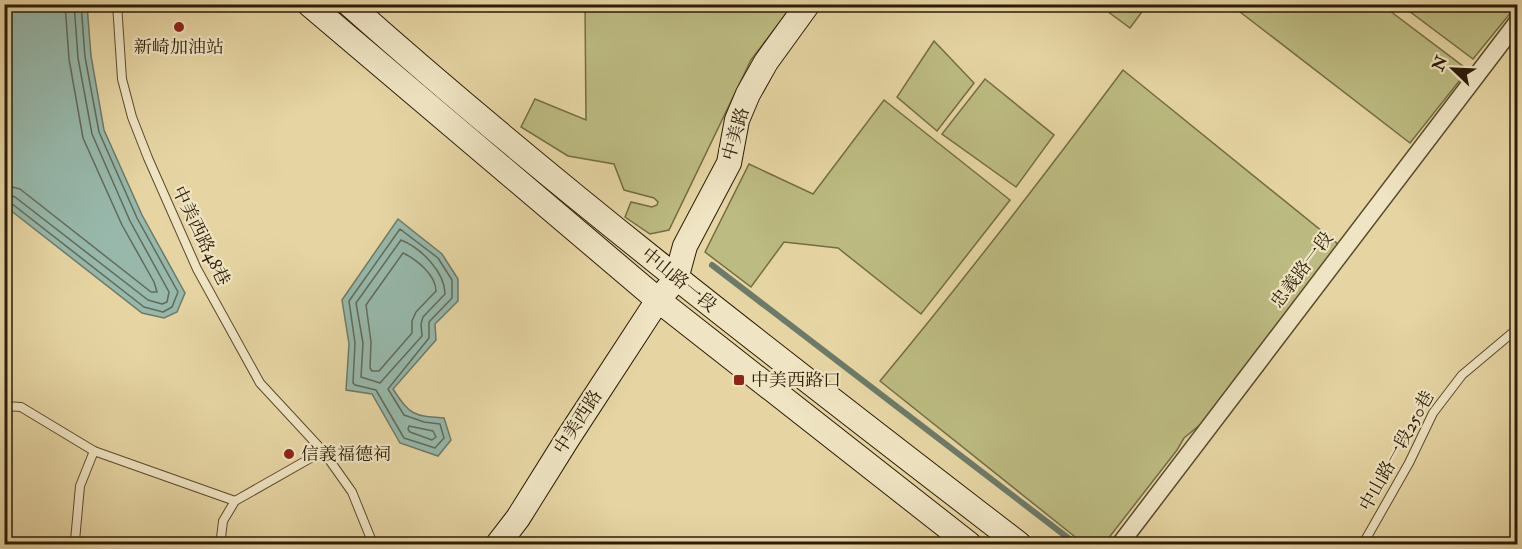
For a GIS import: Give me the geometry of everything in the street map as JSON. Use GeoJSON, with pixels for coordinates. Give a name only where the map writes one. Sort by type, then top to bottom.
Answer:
{"type":"FeatureCollection","features":[{"type":"Feature","properties":{"kind":"street","name":"中山路一段"},"geometry":{"type":"LineString","coordinates":[[309,4],[658,300],[969,544]]}},
{"type":"Feature","properties":{"kind":"street","name":"中山路一段"},"geometry":{"type":"LineString","coordinates":[[349,4],[427,73],[676,279],[1020,544]]}},
{"type":"Feature","properties":{"kind":"street","name":"中美路"},"geometry":{"type":"LineString","coordinates":[[658,300],[676,279],[685,246],[729,163],[738,120],[748,94],[766,62],[808,4]]}},
{"type":"Feature","properties":{"kind":"street","name":"忠義路一段"},"geometry":{"type":"LineString","coordinates":[[1120,544],[1518,21]]}},
{"type":"Feature","properties":{"kind":"street"},"geometry":{"type":"LineString","coordinates":[[411,91],[427,73]]}},
{"type":"Feature","properties":{"kind":"street","name":"中美西路"},"geometry":{"type":"LineString","coordinates":[[498,544],[518,518],[658,300]]}},
{"type":"Feature","properties":{"kind":"lane","name":"中美西路48巷"},"geometry":{"type":"LineString","coordinates":[[117,4],[122,79],[132,117],[197,269],[260,382],[323,451],[352,492],[373,544]]}},
{"type":"Feature","properties":{"kind":"lane","name":"中山路一段250巷"},"geometry":{"type":"LineString","coordinates":[[1363,544],[1409,463],[1433,413],[1462,375],[1518,328]]}},
{"type":"Feature","properties":{"kind":"lane"},"geometry":{"type":"LineString","coordinates":[[4,406],[21,407],[94,451],[235,501]]}},
{"type":"Feature","properties":{"kind":"lane"},"geometry":{"type":"LineString","coordinates":[[77,544],[75,541],[81,486],[94,451]]}},
{"type":"Feature","properties":{"kind":"lane"},"geometry":{"type":"LineString","coordinates":[[224,544],[221,538],[223,521],[235,501],[323,451]]}},
{"type":"Feature","properties":{"kind":"shaded area"},"geometry":{"type":"Polygon","coordinates":[[[585,5],[793,5],[751,60],[669,230],[650,234],[625,217],[631,202],[652,207],[658,202],[654,198],[624,190],[614,164],[568,156],[521,127],[535,99],[586,120],[585,5]]]}},
{"type":"Feature","properties":{"kind":"shaded area"},"geometry":{"type":"Polygon","coordinates":[[[1099,5],[1147,5],[1130,28],[1099,5]]]}},
{"type":"Feature","properties":{"kind":"shaded area"},"geometry":{"type":"Polygon","coordinates":[[[1231,5],[1382,5],[1468,70],[1410,143],[1231,5]]]}},
{"type":"Feature","properties":{"kind":"shaded area"},"geometry":{"type":"Polygon","coordinates":[[[1401,5],[1517,5],[1473,59],[1401,5]]]}},
{"type":"Feature","properties":{"kind":"shaded area"},"geometry":{"type":"Polygon","coordinates":[[[934,41],[974,83],[937,131],[897,97],[934,41]]]}},
{"type":"Feature","properties":{"kind":"shaded area"},"geometry":{"type":"Polygon","coordinates":[[[1123,70],[1344,249],[1228,402],[1184,438],[1104,544],[1084,544],[880,381],[1064,149],[1123,70]]]}},
{"type":"Feature","properties":{"kind":"shaded area"},"geometry":{"type":"Polygon","coordinates":[[[985,79],[1054,135],[1016,187],[942,134],[985,79]]]}},
{"type":"Feature","properties":{"kind":"shaded area"},"geometry":{"type":"Polygon","coordinates":[[[884,100],[1010,200],[921,314],[838,248],[784,242],[751,287],[705,252],[749,164],[813,194],[884,100]]]}},
{"type":"Feature","properties":{"kind":"water"},"geometry":{"type":"Polygon","coordinates":[[[4,5],[87,5],[91,56],[104,130],[142,215],[185,293],[177,312],[164,318],[142,313],[5,206],[4,5]]]}},
{"type":"Feature","properties":{"kind":"water"},"geometry":{"type":"Polygon","coordinates":[[[398,219],[442,254],[458,279],[458,301],[435,324],[436,340],[393,389],[408,409],[413,412],[419,415],[444,418],[451,440],[438,456],[400,443],[372,394],[346,390],[349,344],[342,300],[398,219]]]}},
{"type":"Feature","properties":{"kind":"waterway"},"geometry":{"type":"LineString","coordinates":[[712,265],[1076,544]]}},
{"type":"Feature","properties":{"kind":"place","name":"新崎加油站"},"geometry":{"type":"Point","coordinates":[179,27]}},
{"type":"Feature","properties":{"kind":"place","name":"中美西路口"},"geometry":{"type":"Point","coordinates":[739,380]}},
{"type":"Feature","properties":{"kind":"place","name":"信義福德祠"},"geometry":{"type":"Point","coordinates":[289,454]}}]}
